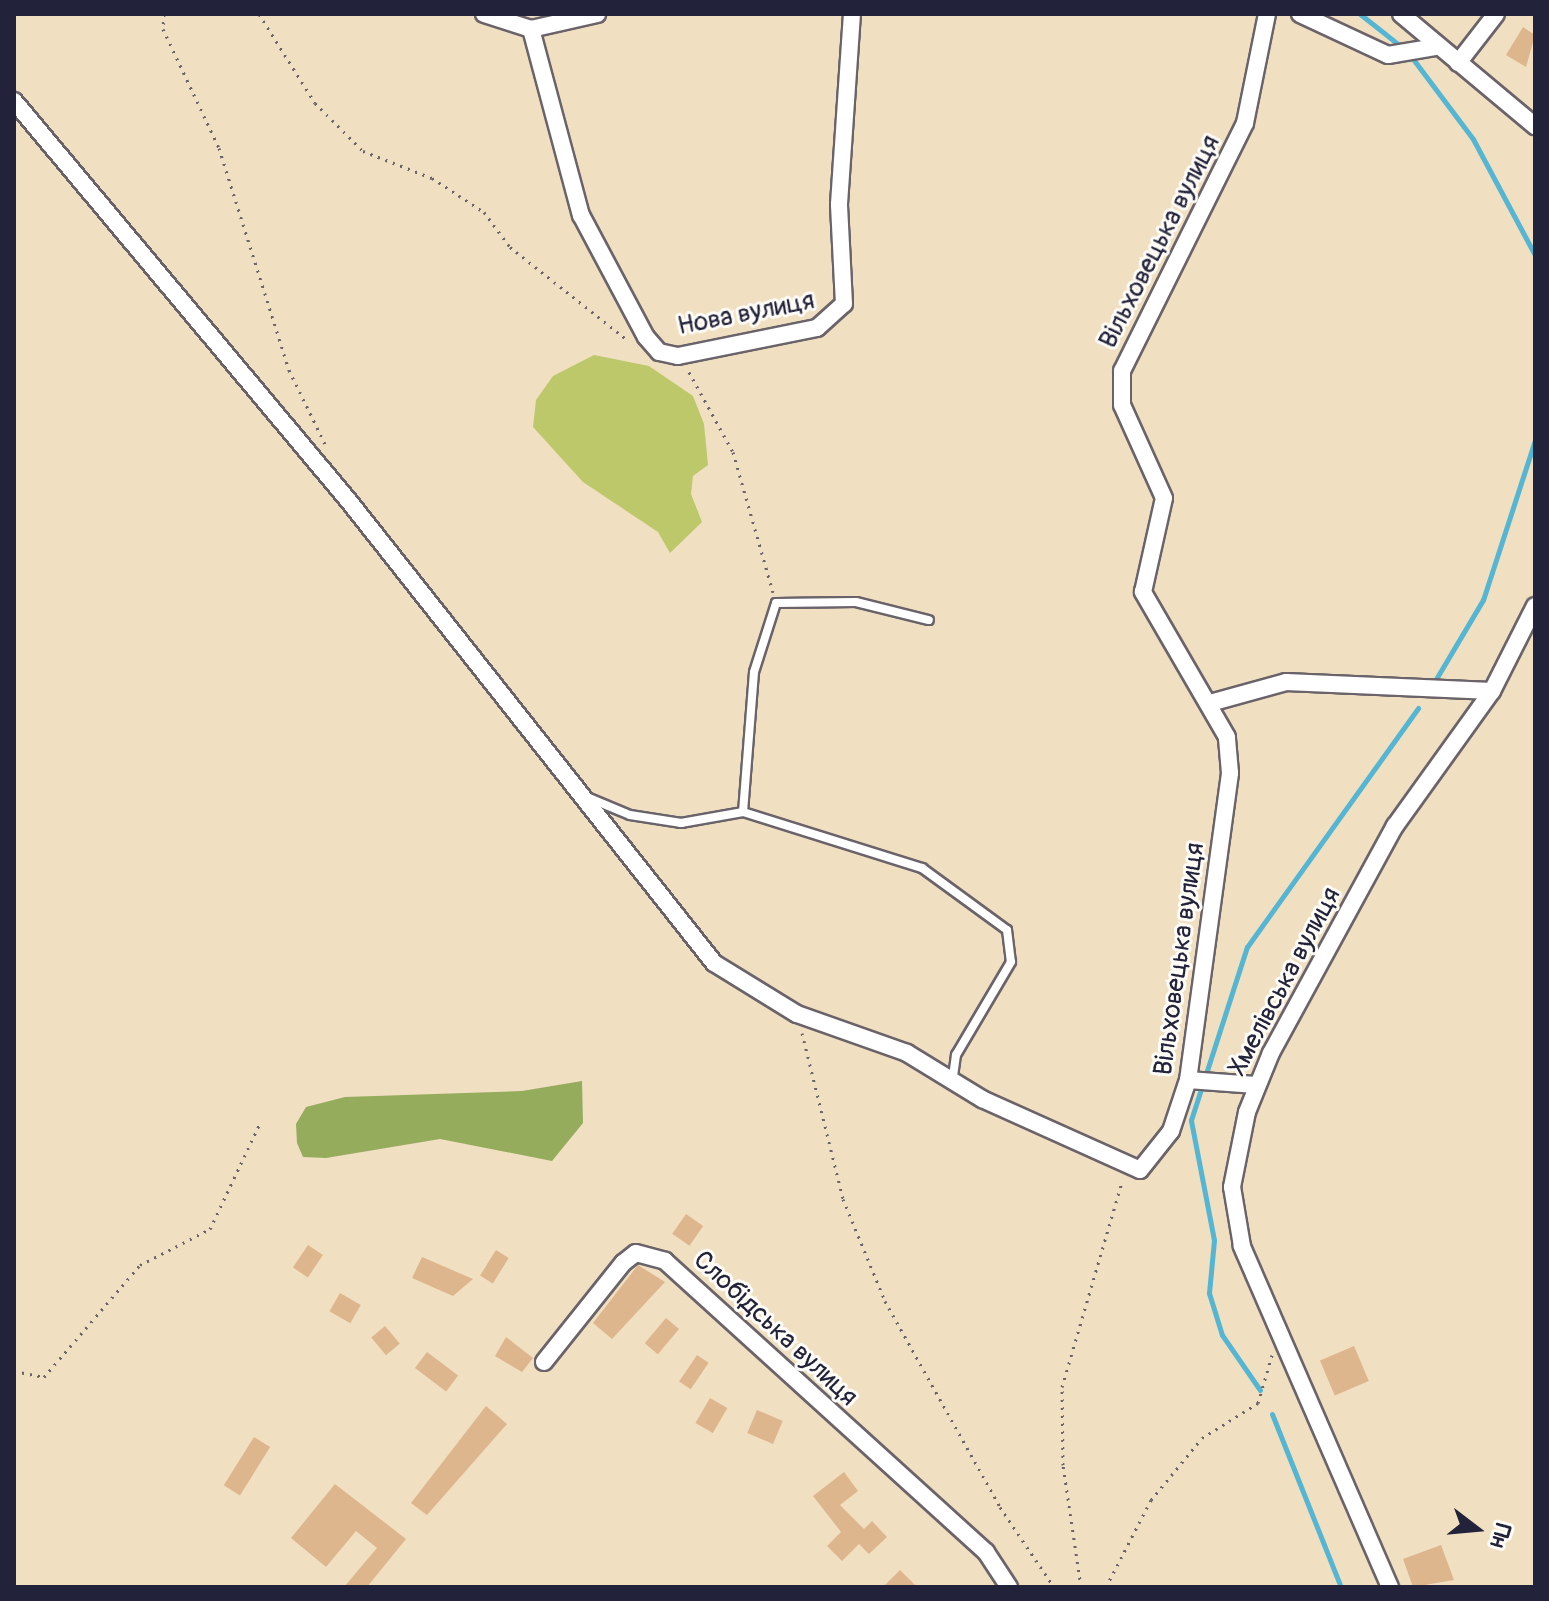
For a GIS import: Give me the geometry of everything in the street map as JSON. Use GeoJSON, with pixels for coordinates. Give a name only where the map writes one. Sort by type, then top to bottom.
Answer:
{"type":"FeatureCollection","features":[{"type":"Feature","properties":{"kind":"street"},"geometry":{"type":"LineString","coordinates":[[484,14],[531,29],[597,14]]}},
{"type":"Feature","properties":{"kind":"street","name":"Нова вулиця"},"geometry":{"type":"LineString","coordinates":[[531,29],[581,215],[622,300],[659,352],[678,356],[817,328],[844,304],[839,204],[852,14]]}},
{"type":"Feature","properties":{"kind":"street","name":"Вільховецька вулиця"},"geometry":{"type":"LineString","coordinates":[[1126,1166],[1140,1170],[1151,1160],[1171,1131],[1193,1080],[1230,773],[1227,737],[1143,592],[1164,498],[1122,405],[1122,371],[1245,123],[1267,14]]}},
{"type":"Feature","properties":{"kind":"street"},"geometry":{"type":"LineString","coordinates":[[1300,14],[1388,55],[1421,55],[1436,47]]}},
{"type":"Feature","properties":{"kind":"street"},"geometry":{"type":"LineString","coordinates":[[1401,14],[1436,47],[1535,126]]}},
{"type":"Feature","properties":{"kind":"street"},"geometry":{"type":"LineString","coordinates":[[1458,63],[1496,14]]}},
{"type":"Feature","properties":{"kind":"street"},"geometry":{"type":"LineString","coordinates":[[14,101],[588,797],[664,909],[714,963],[797,1014],[953,1077],[982,1099],[1126,1166]]}},
{"type":"Feature","properties":{"kind":"street","name":"Хмелівська вулиця"},"geometry":{"type":"LineString","coordinates":[[1390,1587],[1280,1341],[1230,1203],[1256,1085],[1395,826],[1492,691],[1535,606]]}},
{"type":"Feature","properties":{"kind":"street"},"geometry":{"type":"LineString","coordinates":[[1210,703],[1286,682],[1492,691]]}},
{"type":"Feature","properties":{"kind":"street"},"geometry":{"type":"LineString","coordinates":[[1193,1080],[1256,1085]]}},
{"type":"Feature","properties":{"kind":"street","name":"Слобідська вулиця"},"geometry":{"type":"LineString","coordinates":[[544,1362],[623,1263],[636,1253],[665,1261],[986,1552],[1009,1587]]}},
{"type":"Feature","properties":{"kind":"lane"},"geometry":{"type":"LineString","coordinates":[[743,812],[754,672],[776,603],[856,602],[929,620]]}},
{"type":"Feature","properties":{"kind":"lane"},"geometry":{"type":"LineString","coordinates":[[588,797],[630,815],[681,823],[743,812],[793,833],[922,868],[1007,930],[1011,962],[956,1055],[953,1077]]}},
{"type":"Feature","properties":{"kind":"path"},"geometry":{"type":"LineString","coordinates":[[164,14],[163,29],[219,148],[284,358],[329,454]]}},
{"type":"Feature","properties":{"kind":"path"},"geometry":{"type":"LineString","coordinates":[[259,14],[315,103],[363,151],[432,178],[484,212],[510,247],[601,321],[659,352]]}},
{"type":"Feature","properties":{"kind":"path"},"geometry":{"type":"LineString","coordinates":[[678,356],[733,452],[776,603]]}},
{"type":"Feature","properties":{"kind":"path"},"geometry":{"type":"LineString","coordinates":[[797,1014],[843,1199],[885,1301],[1000,1507],[1054,1587]]}},
{"type":"Feature","properties":{"kind":"path"},"geometry":{"type":"LineString","coordinates":[[14,1371],[30,1380],[44,1377],[140,1265],[210,1229],[260,1123]]}},
{"type":"Feature","properties":{"kind":"path"},"geometry":{"type":"LineString","coordinates":[[1081,1587],[1063,1465],[1062,1387],[1126,1166]]}},
{"type":"Feature","properties":{"kind":"path"},"geometry":{"type":"LineString","coordinates":[[1106,1587],[1151,1500],[1202,1438],[1247,1413],[1267,1391],[1280,1341]]}},
{"type":"Feature","properties":{"kind":"green space"},"geometry":{"type":"Polygon","coordinates":[[[594,355],[649,366],[693,396],[704,424],[708,465],[693,476],[691,494],[702,522],[670,553],[658,532],[583,482],[533,427],[536,400],[553,376],[594,355]]]}},
{"type":"Feature","properties":{"kind":"green space"},"geometry":{"type":"Polygon","coordinates":[[[582,1081],[583,1123],[552,1161],[440,1139],[326,1158],[303,1157],[297,1143],[296,1124],[306,1107],[345,1097],[522,1091],[582,1081]]]}},
{"type":"Feature","properties":{"kind":"building"},"geometry":{"type":"Polygon","coordinates":[[[1523,27],[1535,35],[1526,67],[1506,55],[1523,27]]]}},
{"type":"Feature","properties":{"kind":"building"},"geometry":{"type":"Polygon","coordinates":[[[686,1214],[703,1226],[689,1246],[672,1234],[686,1214]]]}},
{"type":"Feature","properties":{"kind":"building"},"geometry":{"type":"Polygon","coordinates":[[[308,1245],[323,1255],[308,1277],[293,1267],[308,1245]]]}},
{"type":"Feature","properties":{"kind":"building"},"geometry":{"type":"Polygon","coordinates":[[[496,1250],[509,1258],[493,1283],[480,1275],[496,1250]]]}},
{"type":"Feature","properties":{"kind":"building"},"geometry":{"type":"Polygon","coordinates":[[[422,1257],[473,1279],[453,1296],[412,1278],[422,1257]]]}},
{"type":"Feature","properties":{"kind":"building"},"geometry":{"type":"Polygon","coordinates":[[[638,1265],[665,1282],[612,1339],[593,1323],[638,1265]]]}},
{"type":"Feature","properties":{"kind":"building"},"geometry":{"type":"Polygon","coordinates":[[[340,1293],[361,1305],[350,1323],[330,1311],[340,1293]]]}},
{"type":"Feature","properties":{"kind":"building"},"geometry":{"type":"Polygon","coordinates":[[[666,1318],[679,1329],[658,1354],[645,1343],[666,1318]]]}},
{"type":"Feature","properties":{"kind":"building"},"geometry":{"type":"Polygon","coordinates":[[[385,1326],[400,1344],[386,1355],[371,1338],[385,1326]]]}},
{"type":"Feature","properties":{"kind":"building"},"geometry":{"type":"Polygon","coordinates":[[[506,1337],[533,1358],[522,1372],[495,1356],[506,1337]]]}},
{"type":"Feature","properties":{"kind":"building"},"geometry":{"type":"Polygon","coordinates":[[[1354,1346],[1369,1381],[1335,1395],[1320,1360],[1354,1346]]]}},
{"type":"Feature","properties":{"kind":"building"},"geometry":{"type":"Polygon","coordinates":[[[427,1352],[458,1375],[446,1391],[415,1368],[427,1352]]]}},
{"type":"Feature","properties":{"kind":"building"},"geometry":{"type":"Polygon","coordinates":[[[697,1355],[709,1363],[691,1389],[679,1382],[697,1355]]]}},
{"type":"Feature","properties":{"kind":"building"},"geometry":{"type":"Polygon","coordinates":[[[710,1398],[727,1408],[713,1433],[696,1423],[710,1398]]]}},
{"type":"Feature","properties":{"kind":"building"},"geometry":{"type":"Polygon","coordinates":[[[486,1406],[507,1424],[427,1515],[411,1503],[486,1406]]]}},
{"type":"Feature","properties":{"kind":"building"},"geometry":{"type":"Polygon","coordinates":[[[757,1410],[783,1421],[773,1444],[747,1433],[757,1410]]]}},
{"type":"Feature","properties":{"kind":"building"},"geometry":{"type":"Polygon","coordinates":[[[254,1437],[270,1447],[240,1495],[224,1485],[254,1437]]]}},
{"type":"Feature","properties":{"kind":"building"},"geometry":{"type":"Polygon","coordinates":[[[844,1472],[858,1491],[840,1505],[864,1529],[872,1521],[887,1537],[869,1554],[859,1544],[842,1561],[827,1546],[841,1532],[813,1496],[844,1472]]]}},
{"type":"Feature","properties":{"kind":"building"},"geometry":{"type":"Polygon","coordinates":[[[335,1484],[406,1539],[367,1587],[344,1587],[377,1548],[356,1531],[326,1567],[291,1538],[335,1484]]]}},
{"type":"Feature","properties":{"kind":"building"},"geometry":{"type":"Polygon","coordinates":[[[1441,1545],[1454,1580],[1413,1587],[1403,1559],[1441,1545]]]}},
{"type":"Feature","properties":{"kind":"building"},"geometry":{"type":"Polygon","coordinates":[[[900,1570],[917,1587],[883,1587],[900,1570]]]}},
{"type":"Feature","properties":{"kind":"waterway"},"geometry":{"type":"LineString","coordinates":[[1360,14],[1403,48]]}},
{"type":"Feature","properties":{"kind":"waterway"},"geometry":{"type":"LineString","coordinates":[[1410,55],[1473,139],[1535,255]]}},
{"type":"Feature","properties":{"kind":"waterway"},"geometry":{"type":"LineString","coordinates":[[1436,679],[1483,600],[1535,440]]}},
{"type":"Feature","properties":{"kind":"waterway"},"geometry":{"type":"LineString","coordinates":[[1260,1390],[1222,1335],[1209,1293],[1214,1240],[1191,1120],[1247,947],[1418,708]]}},
{"type":"Feature","properties":{"kind":"waterway"},"geometry":{"type":"LineString","coordinates":[[1272,1414],[1341,1587]]}}]}
